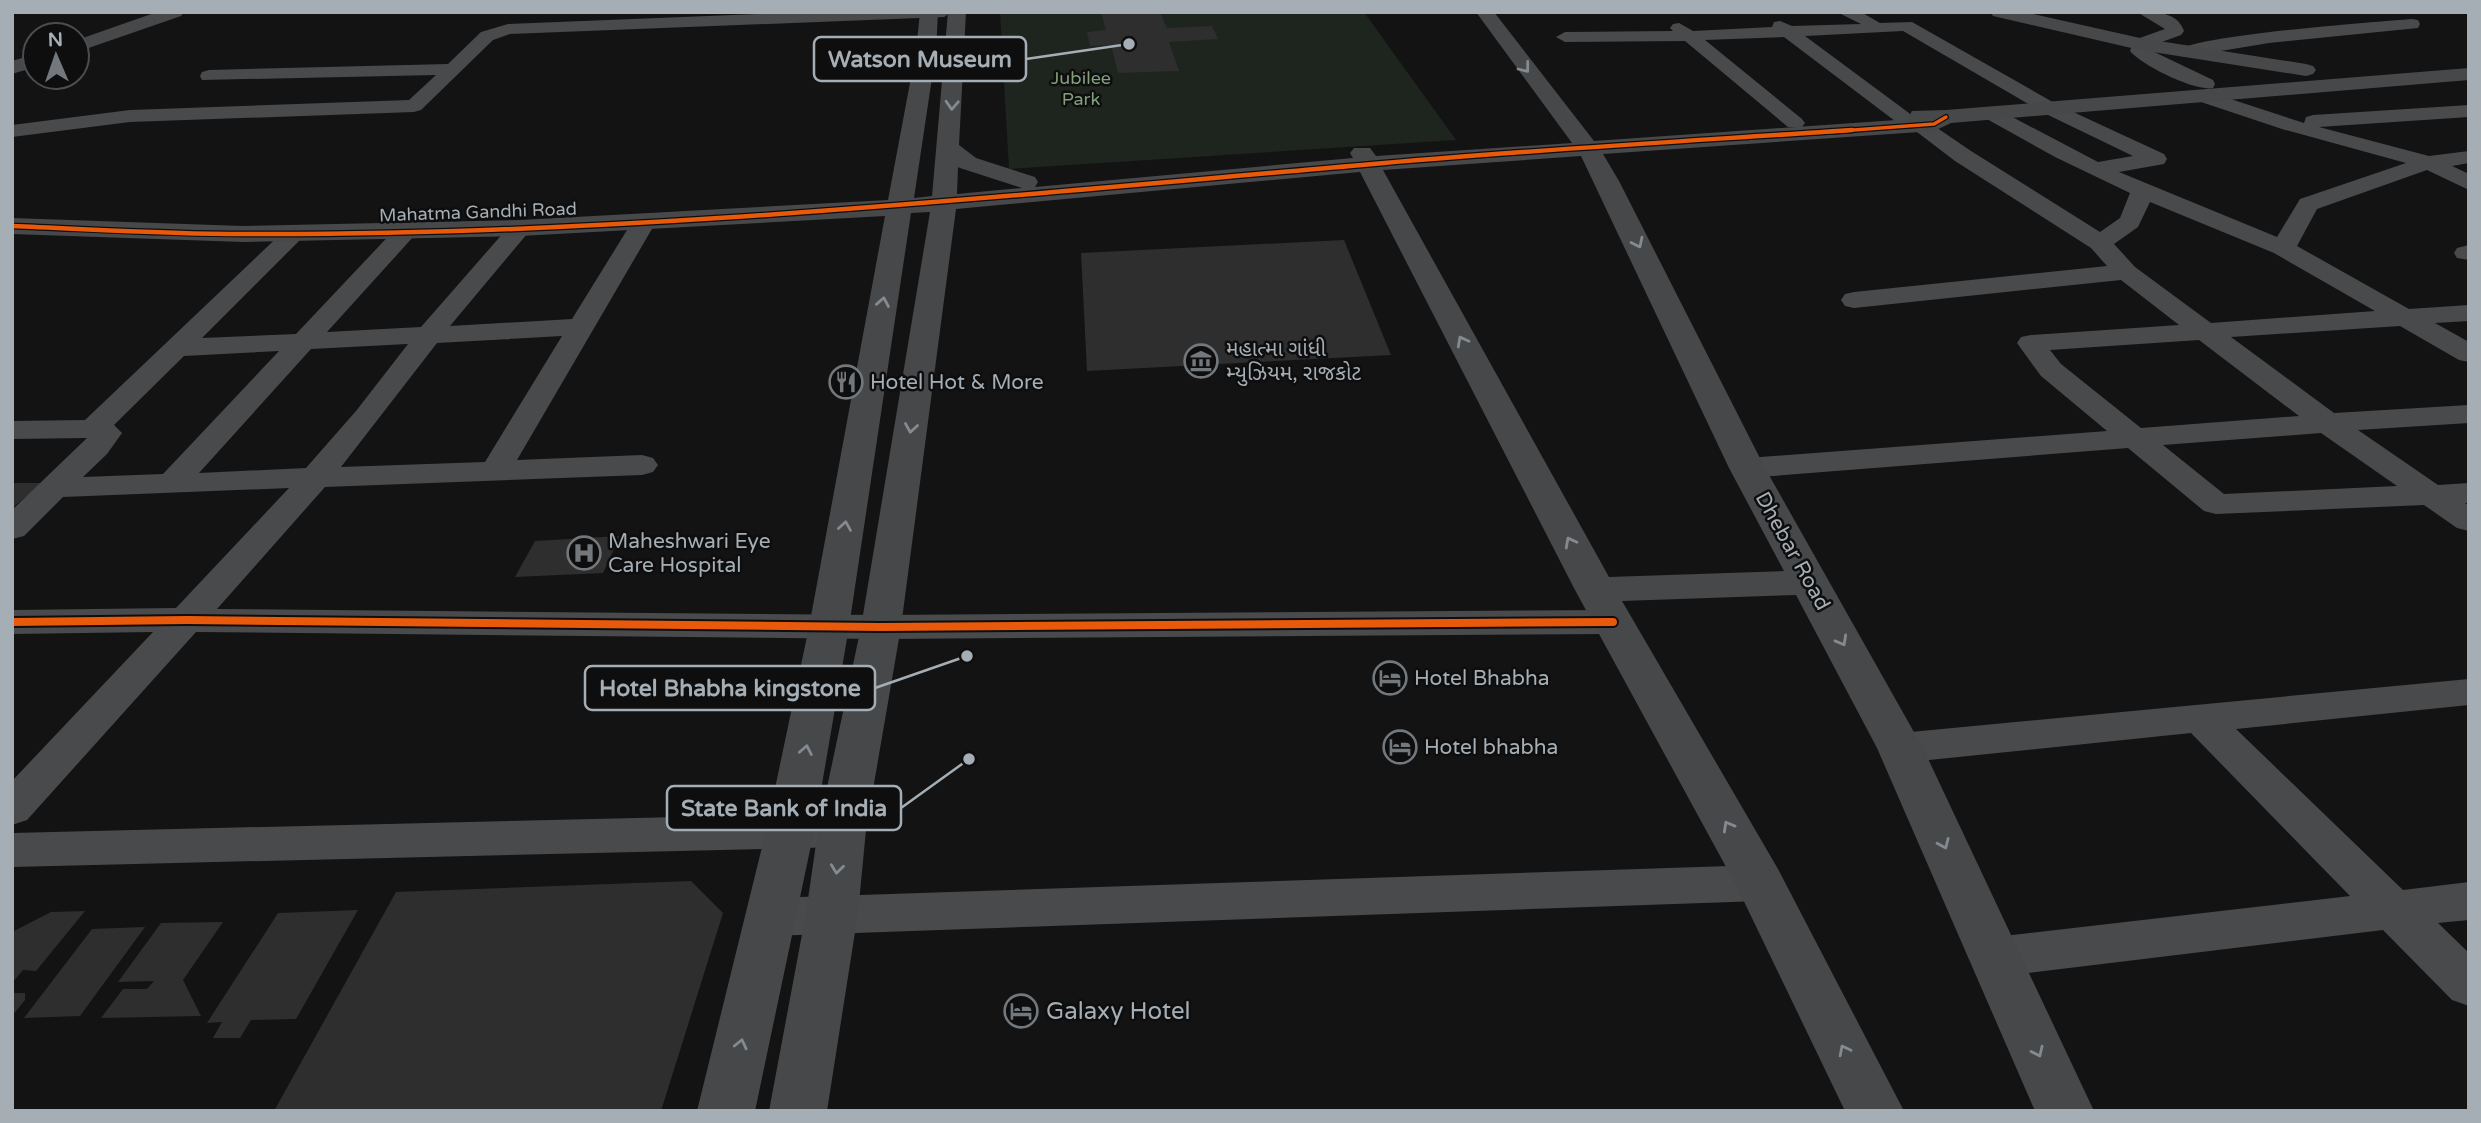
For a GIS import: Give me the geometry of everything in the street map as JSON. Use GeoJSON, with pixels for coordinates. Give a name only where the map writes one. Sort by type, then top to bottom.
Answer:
{"type":"FeatureCollection","features":[{"type":"Feature","properties":{"kind":"street"},"geometry":{"type":"LineString","coordinates":[[91,41],[176,12]]}},
{"type":"Feature","properties":{"kind":"street"},"geometry":{"type":"LineString","coordinates":[[12,131],[130,116],[414,106],[487,36],[508,29],[944,12]]}},
{"type":"Feature","properties":{"kind":"street"},"geometry":{"type":"LineString","coordinates":[[799,1111],[832,913],[842,830],[881,627],[945,196],[957,12]]}},
{"type":"Feature","properties":{"kind":"street"},"geometry":{"type":"LineString","coordinates":[[1465,12],[1516,86]]}},
{"type":"Feature","properties":{"kind":"street","name":"Dhebar Road"},"geometry":{"type":"LineString","coordinates":[[1485,12],[1566,141],[1900,748],[2065,1111]]}},
{"type":"Feature","properties":{"kind":"street"},"geometry":{"type":"LineString","coordinates":[[1760,12],[1911,121],[2100,243],[2126,272],[2327,423],[2469,522]]}},
{"type":"Feature","properties":{"kind":"street"},"geometry":{"type":"LineString","coordinates":[[1845,12],[1867,20],[1876,28]]}},
{"type":"Feature","properties":{"kind":"street"},"geometry":{"type":"LineString","coordinates":[[1999,12],[2183,52],[2370,80]]}},
{"type":"Feature","properties":{"kind":"street"},"geometry":{"type":"LineString","coordinates":[[2140,44],[2175,31],[2174,24],[2145,12]]}},
{"type":"Feature","properties":{"kind":"street"},"geometry":{"type":"LineString","coordinates":[[726,1111],[790,831],[830,627],[888,203],[926,51],[929,13]]}},
{"type":"Feature","properties":{"kind":"street"},"geometry":{"type":"LineString","coordinates":[[1669,20],[1795,123]]}},
{"type":"Feature","properties":{"kind":"street"},"geometry":{"type":"LineString","coordinates":[[2183,52],[2282,35],[2412,24]]}},
{"type":"Feature","properties":{"kind":"street"},"geometry":{"type":"LineString","coordinates":[[1565,37],[1688,36],[1906,26],[2051,109],[2156,159],[2094,169]]}},
{"type":"Feature","properties":{"kind":"street"},"geometry":{"type":"LineString","coordinates":[[2140,44],[2139,51],[2149,59],[2225,92]]}},
{"type":"Feature","properties":{"kind":"street"},"geometry":{"type":"LineString","coordinates":[[209,76],[453,69]]}},
{"type":"Feature","properties":{"kind":"street"},"geometry":{"type":"LineString","coordinates":[[945,196],[1795,123],[1911,121],[1934,124],[1946,117],[2370,80],[2469,74]]}},
{"type":"Feature","properties":{"kind":"street"},"geometry":{"type":"LineString","coordinates":[[2202,96],[2289,125],[2429,162],[2469,183]]}},
{"type":"Feature","properties":{"kind":"street"},"geometry":{"type":"LineString","coordinates":[[2289,125],[2469,111]]}},
{"type":"Feature","properties":{"kind":"street"},"geometry":{"type":"LineString","coordinates":[[1992,114],[2047,148],[2143,192],[2283,248],[2469,354]]}},
{"type":"Feature","properties":{"kind":"street"},"geometry":{"type":"LineString","coordinates":[[1566,141],[1911,121]]}},
{"type":"Feature","properties":{"kind":"street"},"geometry":{"type":"LineString","coordinates":[[949,148],[968,163],[1026,182]]}},
{"type":"Feature","properties":{"kind":"street"},"geometry":{"type":"LineString","coordinates":[[2283,248],[2308,204],[2429,162],[2469,157]]}},
{"type":"Feature","properties":{"kind":"street"},"geometry":{"type":"LineString","coordinates":[[945,196],[1026,182],[1365,159]]}},
{"type":"Feature","properties":{"kind":"street"},"geometry":{"type":"LineString","coordinates":[[1365,159],[1604,606],[1760,883],[1875,1111]]}},
{"type":"Feature","properties":{"kind":"street"},"geometry":{"type":"LineString","coordinates":[[2100,243],[2130,222],[2143,192]]}},
{"type":"Feature","properties":{"kind":"street","name":"Mahatma Gandhi Road"},"geometry":{"type":"LineString","coordinates":[[12,226],[243,234],[520,228],[644,222],[945,196]]}},
{"type":"Feature","properties":{"kind":"street"},"geometry":{"type":"LineString","coordinates":[[496,469],[644,222]]}},
{"type":"Feature","properties":{"kind":"street"},"geometry":{"type":"LineString","coordinates":[[12,810],[318,475],[520,228]]}},
{"type":"Feature","properties":{"kind":"street"},"geometry":{"type":"LineString","coordinates":[[173,482],[406,230]]}},
{"type":"Feature","properties":{"kind":"street"},"geometry":{"type":"LineString","coordinates":[[93,429],[295,233]]}},
{"type":"Feature","properties":{"kind":"street"},"geometry":{"type":"LineString","coordinates":[[1854,300],[2126,272]]}},
{"type":"Feature","properties":{"kind":"street"},"geometry":{"type":"LineString","coordinates":[[2469,313],[2031,343],[2051,370],[2216,503],[2469,494]]}},
{"type":"Feature","properties":{"kind":"street"},"geometry":{"type":"LineString","coordinates":[[177,348],[581,327]]}},
{"type":"Feature","properties":{"kind":"street"},"geometry":{"type":"LineString","coordinates":[[1747,468],[2469,414]]}},
{"type":"Feature","properties":{"kind":"street"},"geometry":{"type":"LineString","coordinates":[[12,429],[93,429],[107,433],[12,529]]}},
{"type":"Feature","properties":{"kind":"street"},"geometry":{"type":"LineString","coordinates":[[55,488],[318,475],[642,465]]}},
{"type":"Feature","properties":{"kind":"street"},"geometry":{"type":"LineString","coordinates":[[12,622],[187,620],[881,627],[1604,606],[1810,582]]}},
{"type":"Feature","properties":{"kind":"street"},"geometry":{"type":"LineString","coordinates":[[1900,748],[2469,692]]}},
{"type":"Feature","properties":{"kind":"street"},"geometry":{"type":"LineString","coordinates":[[2200,718],[2469,985]]}},
{"type":"Feature","properties":{"kind":"street"},"geometry":{"type":"LineString","coordinates":[[12,850],[842,830]]}},
{"type":"Feature","properties":{"kind":"street"},"geometry":{"type":"LineString","coordinates":[[770,917],[1760,883]]}},
{"type":"Feature","properties":{"kind":"street"},"geometry":{"type":"LineString","coordinates":[[1995,957],[2469,901]]}},
{"type":"Feature","properties":{"kind":"green space","name":"Jubilee Park"},"geometry":{"type":"Polygon","coordinates":[[[1000,12],[1364,12],[1456,140],[1009,169],[1000,12]]]}},
{"type":"Feature","properties":{"kind":"building"},"geometry":{"type":"Polygon","coordinates":[[[1101,12],[1160,12],[1167,28],[1212,26],[1218,39],[1169,42],[1179,71],[1118,73],[1111,45],[1090,46],[1087,32],[1106,30],[1101,12]]]}},
{"type":"Feature","properties":{"kind":"building"},"geometry":{"type":"Polygon","coordinates":[[[1344,240],[1391,355],[1087,371],[1081,253],[1344,240]]]}},
{"type":"Feature","properties":{"kind":"building"},"geometry":{"type":"Polygon","coordinates":[[[12,483],[43,483],[12,508],[12,483]]]}},
{"type":"Feature","properties":{"kind":"building"},"geometry":{"type":"Polygon","coordinates":[[[620,536],[603,573],[515,577],[535,541],[620,536]]]}},
{"type":"Feature","properties":{"kind":"building"},"geometry":{"type":"Polygon","coordinates":[[[691,881],[723,913],[661,1111],[274,1111],[396,892],[691,881]]]}},
{"type":"Feature","properties":{"kind":"building"},"geometry":{"type":"Polygon","coordinates":[[[358,910],[296,1019],[251,1020],[240,1038],[213,1038],[222,1022],[207,1023],[278,913],[358,910]]]}},
{"type":"Feature","properties":{"kind":"building"},"geometry":{"type":"Polygon","coordinates":[[[85,911],[36,971],[23,970],[12,983],[14,931],[51,912],[85,911]]]}},
{"type":"Feature","properties":{"kind":"building"},"geometry":{"type":"Polygon","coordinates":[[[223,922],[183,980],[201,1016],[101,1018],[123,989],[147,989],[154,981],[118,982],[161,923],[223,922]]]}},
{"type":"Feature","properties":{"kind":"building"},"geometry":{"type":"Polygon","coordinates":[[[145,927],[80,1016],[24,1018],[92,929],[145,927]]]}},
{"type":"Feature","properties":{"kind":"building"},"geometry":{"type":"Polygon","coordinates":[[[12,993],[25,993],[25,1000],[12,1016],[12,993]]]}},
{"type":"Feature","properties":{"kind":"cycle path"},"geometry":{"type":"LineString","coordinates":[[12,226],[243,234],[520,228],[718,219],[899,207],[1368,164],[1934,124],[1946,117]]}},
{"type":"Feature","properties":{"kind":"cycle path"},"geometry":{"type":"LineString","coordinates":[[12,622],[187,620],[881,627],[1613,622]]}},
{"type":"Feature","properties":{"kind":"place","name":"Watson Museum"},"geometry":{"type":"Point","coordinates":[1129,44]}},
{"type":"Feature","properties":{"kind":"place","name":"મહાત્મા ગાંધી મ્યુઝિયમ, રાજકોટ"},"geometry":{"type":"Point","coordinates":[1201,361]}},
{"type":"Feature","properties":{"kind":"place","name":"Hotel Hot & More"},"geometry":{"type":"Point","coordinates":[846,382]}},
{"type":"Feature","properties":{"kind":"place","name":"Maheshwari Eye Care Hospital"},"geometry":{"type":"Point","coordinates":[584,553]}},
{"type":"Feature","properties":{"kind":"place","name":"Hotel Bhabha kingstone"},"geometry":{"type":"Point","coordinates":[967,656]}},
{"type":"Feature","properties":{"kind":"place","name":"Hotel Bhabha"},"geometry":{"type":"Point","coordinates":[1390,678]}},
{"type":"Feature","properties":{"kind":"place","name":"Hotel bhabha"},"geometry":{"type":"Point","coordinates":[1400,747]}},
{"type":"Feature","properties":{"kind":"place","name":"State Bank of India"},"geometry":{"type":"Point","coordinates":[969,759]}},
{"type":"Feature","properties":{"kind":"place","name":"Galaxy Hotel"},"geometry":{"type":"Point","coordinates":[1021,1011]}}]}
